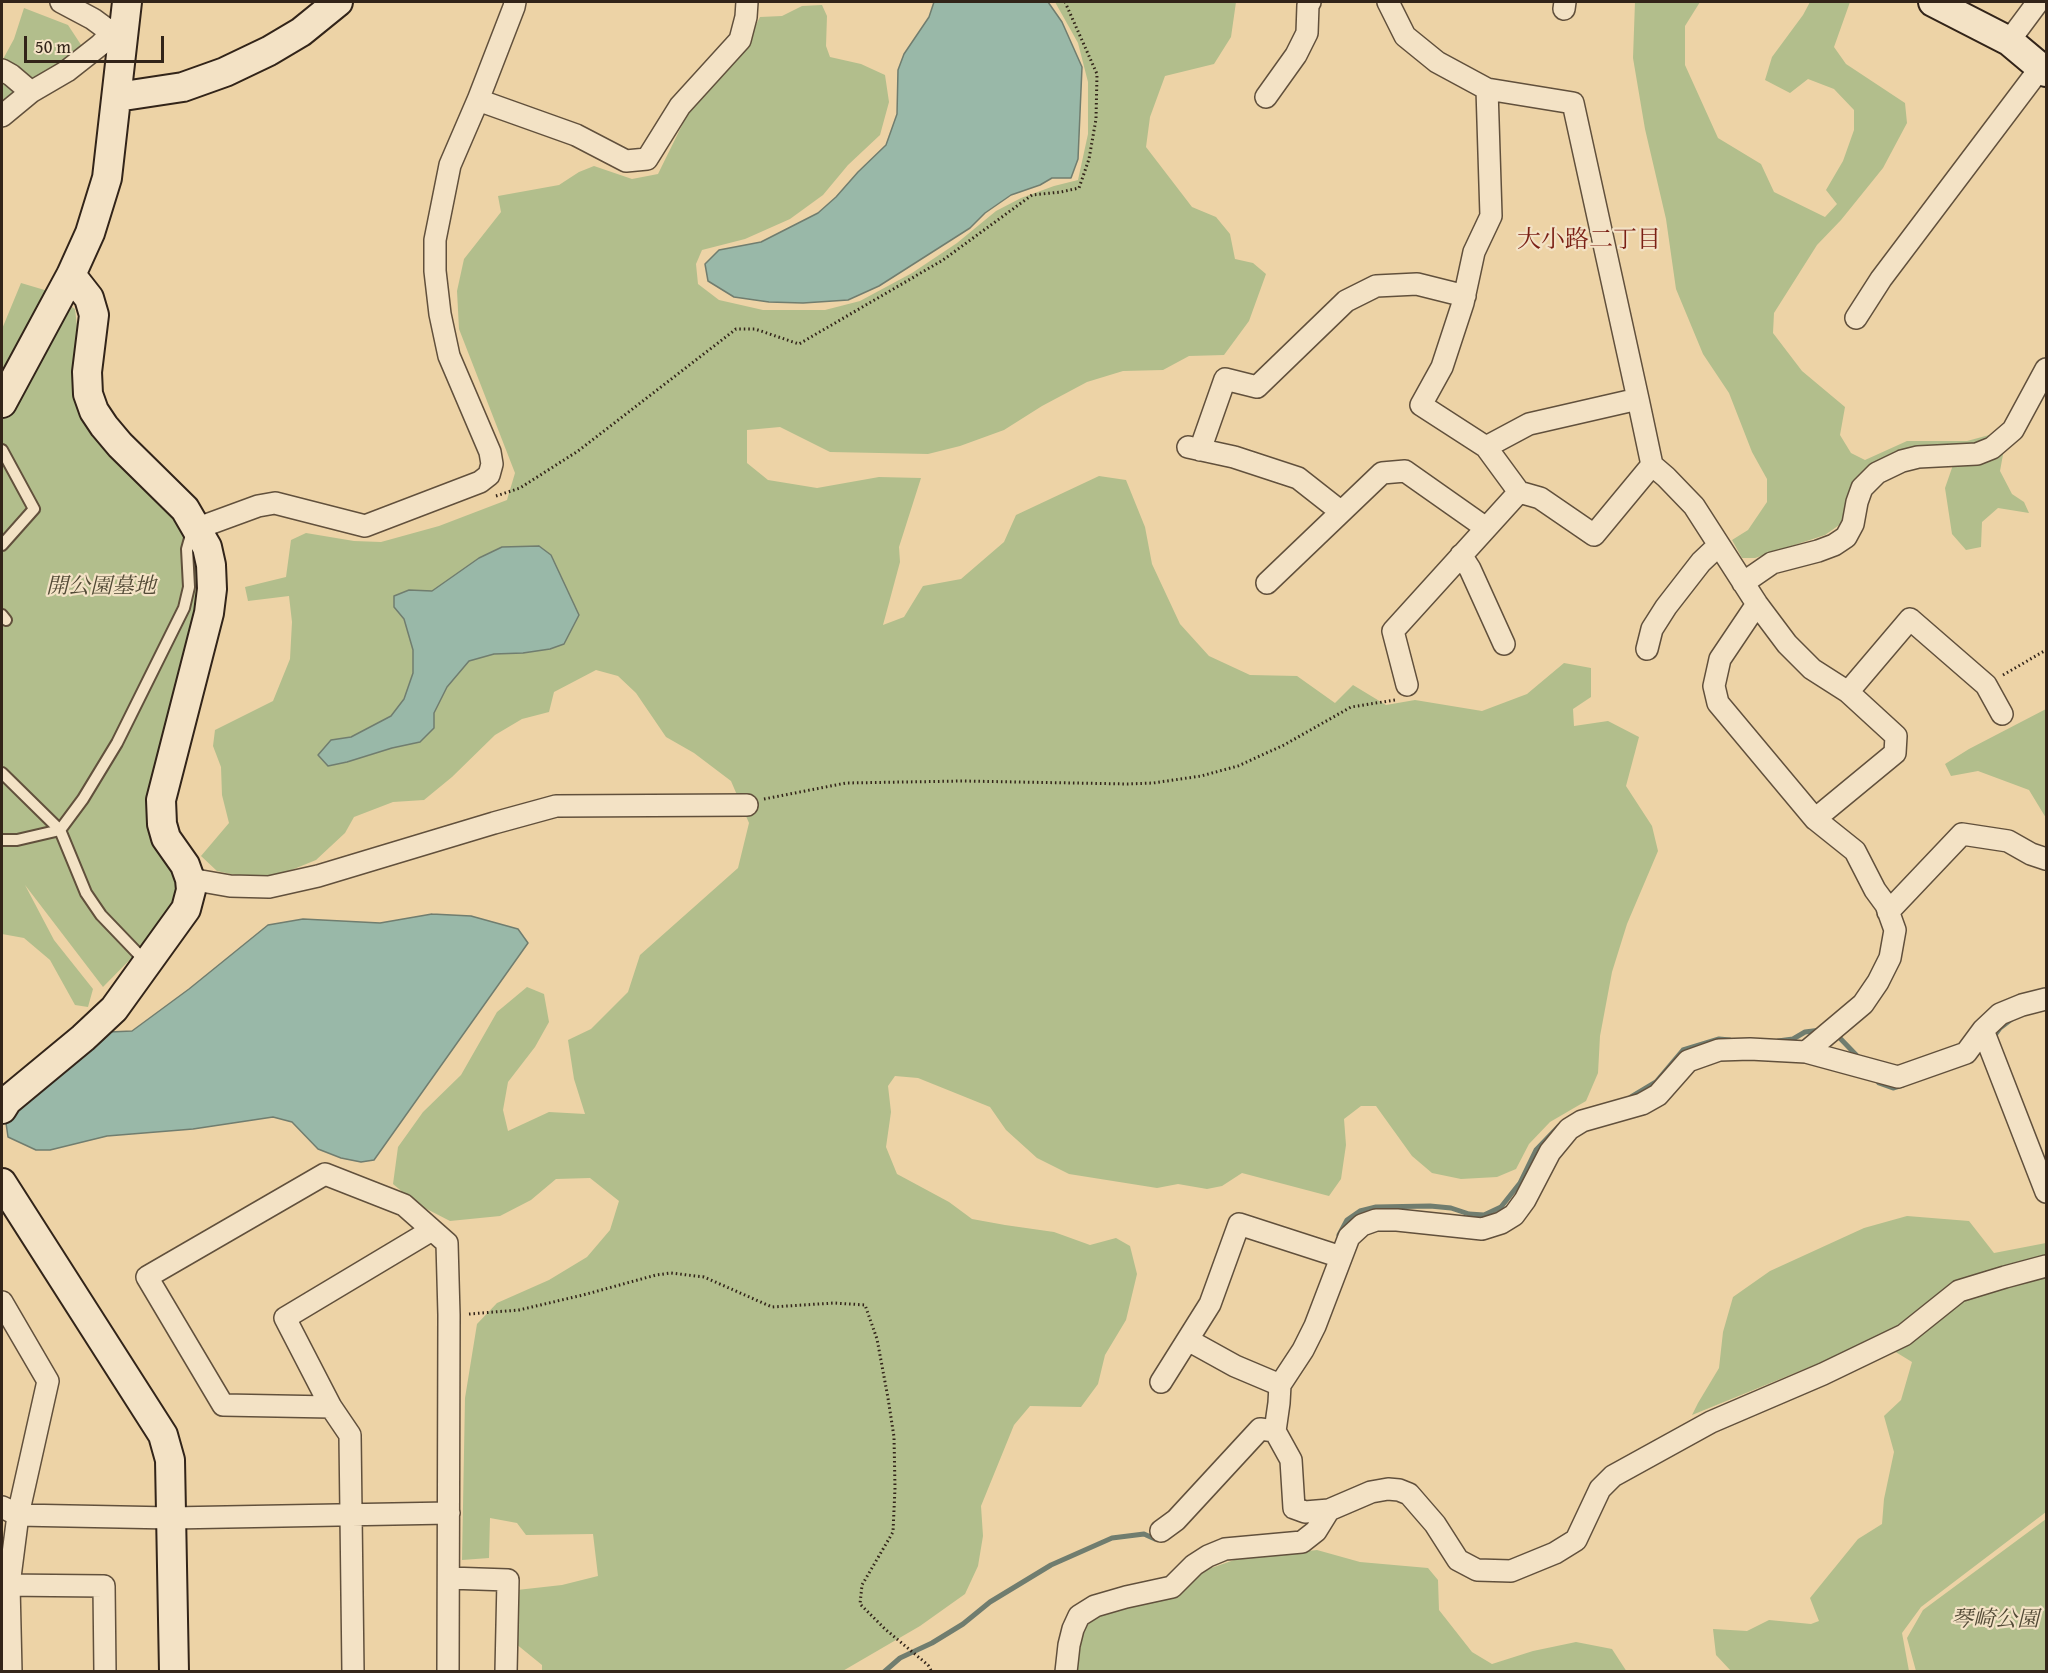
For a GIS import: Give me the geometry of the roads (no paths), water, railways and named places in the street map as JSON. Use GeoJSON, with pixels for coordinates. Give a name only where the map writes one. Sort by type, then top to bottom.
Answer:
{"type":"FeatureCollection","features":[{"type":"Feature","properties":{"kind":"street"},"geometry":{"type":"LineString","coordinates":[[61,2],[118,34]]}},
{"type":"Feature","properties":{"kind":"street"},"geometry":{"type":"LineString","coordinates":[[2,403],[71,274],[90,233],[107,178],[117,97],[118,34],[127,2]]}},
{"type":"Feature","properties":{"kind":"street"},"geometry":{"type":"LineString","coordinates":[[117,97],[183,87],[225,72],[269,51],[301,32],[338,2]]}},
{"type":"Feature","properties":{"kind":"street"},"geometry":{"type":"LineString","coordinates":[[198,528],[258,506],[275,503],[365,526],[480,482],[489,475],[492,464],[490,452],[449,356],[440,314],[435,271],[435,240],[450,165],[478,100],[515,2]]}},
{"type":"Feature","properties":{"kind":"street"},"geometry":{"type":"LineString","coordinates":[[478,100],[576,135],[626,161],[647,159],[680,106],[740,40],[747,2]]}},
{"type":"Feature","properties":{"kind":"street"},"geometry":{"type":"LineString","coordinates":[[1266,97],[1296,55],[1307,33],[1310,2]]}},
{"type":"Feature","properties":{"kind":"street"},"geometry":{"type":"LineString","coordinates":[[1389,2],[1405,36],[1437,62],[1487,89],[1573,103],[1652,465],[1694,506],[1757,604],[1787,644],[1812,669],[1848,692],[1896,736],[1895,753],[1815,819]]}},
{"type":"Feature","properties":{"kind":"street"},"geometry":{"type":"LineString","coordinates":[[2009,40],[2038,2]]}},
{"type":"Feature","properties":{"kind":"street"},"geometry":{"type":"LineString","coordinates":[[1856,318],[1881,279],[2044,69],[2009,40],[1938,3]]}},
{"type":"Feature","properties":{"kind":"street"},"geometry":{"type":"LineString","coordinates":[[2,116],[31,92],[67,71],[118,34]]}},
{"type":"Feature","properties":{"kind":"street"},"geometry":{"type":"LineString","coordinates":[[2,70],[31,92]]}},
{"type":"Feature","properties":{"kind":"street"},"geometry":{"type":"LineString","coordinates":[[1487,89],[1491,216],[1474,252],[1465,296],[1442,368],[1421,405],[1486,447],[1519,492],[1539,498],[1594,534],[1652,465]]}},
{"type":"Feature","properties":{"kind":"street"},"geometry":{"type":"LineString","coordinates":[[3,1103],[83,1038],[114,1009],[186,909],[191,890],[190,879],[184,865],[166,838],[162,824],[161,800],[209,613],[212,590],[211,565],[207,547],[185,509],[120,445],[94,411],[88,394],[87,372],[94,315],[89,298],[71,274]]}},
{"type":"Feature","properties":{"kind":"street"},"geometry":{"type":"LineString","coordinates":[[1340,511],[1298,477],[1234,457],[1194,448],[1225,379],[1257,387],[1346,301],[1376,286],[1418,284],[1465,296]]}},
{"type":"Feature","properties":{"kind":"street"},"geometry":{"type":"LineString","coordinates":[[1743,583],[1772,563],[1818,551],[1846,537],[1853,524],[1862,488],[1877,473],[1902,461],[1918,457],[1977,454],[1992,448],[2013,430],[2046,369]]}},
{"type":"Feature","properties":{"kind":"street"},"geometry":{"type":"LineString","coordinates":[[1486,447],[1529,424],[1638,399]]}},
{"type":"Feature","properties":{"kind":"street"},"geometry":{"type":"LineString","coordinates":[[1267,583],[1382,473],[1405,471],[1486,528]]}},
{"type":"Feature","properties":{"kind":"street"},"geometry":{"type":"LineString","coordinates":[[1407,685],[1393,631],[1519,492]]}},
{"type":"Feature","properties":{"kind":"street"},"geometry":{"type":"LineString","coordinates":[[1647,649],[1652,629],[1666,607],[1701,562],[1719,545]]}},
{"type":"Feature","properties":{"kind":"street"},"geometry":{"type":"LineString","coordinates":[[1461,555],[1470,569],[1504,644]]}},
{"type":"Feature","properties":{"kind":"street"},"geometry":{"type":"LineString","coordinates":[[1757,604],[1720,659],[1714,686],[1718,703],[1815,819],[1855,850],[1895,930],[1890,958],[1863,1004],[1806,1052]]}},
{"type":"Feature","properties":{"kind":"street"},"geometry":{"type":"LineString","coordinates":[[1848,692],[1910,619],[1986,685],[2002,714]]}},
{"type":"Feature","properties":{"kind":"street"},"geometry":{"type":"LineString","coordinates":[[190,879],[230,886],[269,887],[318,876],[556,806],[747,805]]}},
{"type":"Feature","properties":{"kind":"street"},"geometry":{"type":"LineString","coordinates":[[1888,912],[1962,834],[2008,841],[2031,854],[2046,859]]}},
{"type":"Feature","properties":{"kind":"street"},"geometry":{"type":"LineString","coordinates":[[2046,999],[2000,1014],[1983,1030],[1966,1053],[1898,1077],[1806,1052],[1719,1050],[1688,1061],[1658,1095],[1642,1104],[1582,1121],[1569,1129],[1550,1152],[1525,1200],[1514,1215],[1501,1223],[1482,1229],[1376,1220],[1362,1226],[1349,1237],[1316,1326],[1280,1385],[1275,1431],[1291,1460],[1294,1508],[1305,1512],[1329,1510],[1371,1492],[1388,1489],[1400,1490],[1409,1494],[1435,1524],[1458,1560],[1478,1570],[1511,1571],[1554,1553],[1576,1540],[1600,1489],[1613,1476],[1711,1422],[1823,1374],[1904,1335],[1959,1292],[2005,1276],[2046,1266]]}},
{"type":"Feature","properties":{"kind":"street"},"geometry":{"type":"LineString","coordinates":[[1983,1030],[2046,1192]]}},
{"type":"Feature","properties":{"kind":"street"},"geometry":{"type":"LineString","coordinates":[[331,1407],[223,1405],[147,1277],[325,1174],[404,1205],[447,1243],[449,1315],[448,1671]]}},
{"type":"Feature","properties":{"kind":"street"},"geometry":{"type":"LineString","coordinates":[[2,1183],[163,1435],[170,1460],[174,1671]]}},
{"type":"Feature","properties":{"kind":"street"},"geometry":{"type":"LineString","coordinates":[[1161,1382],[1210,1304],[1239,1224],[1341,1257]]}},
{"type":"Feature","properties":{"kind":"street"},"geometry":{"type":"LineString","coordinates":[[353,1671],[350,1435],[331,1407],[285,1318],[432,1230]]}},
{"type":"Feature","properties":{"kind":"street"},"geometry":{"type":"LineString","coordinates":[[2,1302],[48,1381],[10,1511],[5,1585],[11,1671]]}},
{"type":"Feature","properties":{"kind":"street"},"geometry":{"type":"LineString","coordinates":[[1188,1340],[1234,1366],[1280,1385]]}},
{"type":"Feature","properties":{"kind":"street"},"geometry":{"type":"LineString","coordinates":[[1161,1531],[1176,1520],[1260,1429],[1275,1431]]}},
{"type":"Feature","properties":{"kind":"street"},"geometry":{"type":"LineString","coordinates":[[1066,1671],[1073,1629],[1079,1616],[1095,1606],[1172,1587],[1194,1565],[1225,1549],[1302,1542],[1316,1531],[1329,1510]]}},
{"type":"Feature","properties":{"kind":"street"},"geometry":{"type":"LineString","coordinates":[[10,1511],[171,1518],[449,1513]]}},
{"type":"Feature","properties":{"kind":"street"},"geometry":{"type":"LineString","coordinates":[[449,1578],[508,1580],[506,1671]]}},
{"type":"Feature","properties":{"kind":"street"},"geometry":{"type":"LineString","coordinates":[[5,1585],[104,1586],[105,1671]]}},
{"type":"Feature","properties":{"kind":"lane"},"geometry":{"type":"LineString","coordinates":[[2,450],[34,509],[2,545]]}},
{"type":"Feature","properties":{"kind":"lane"},"geometry":{"type":"LineString","coordinates":[[2,840],[16,840],[60,830],[83,799],[117,743],[184,608],[189,586],[187,549],[191,532],[198,528]]}},
{"type":"Feature","properties":{"kind":"lane"},"geometry":{"type":"LineString","coordinates":[[2,773],[60,830],[86,893],[101,915],[147,963]]}},
{"type":"Feature","properties":{"kind":"waterway"},"geometry":{"type":"LineString","coordinates":[[1992,1039],[2000,1028],[2013,1018]]}},
{"type":"Feature","properties":{"kind":"waterway"},"geometry":{"type":"LineString","coordinates":[[1778,1041],[1793,1039],[1805,1032],[1821,1030]]}},
{"type":"Feature","properties":{"kind":"waterway"},"geometry":{"type":"LineString","coordinates":[[1835,1033],[1861,1060]]}},
{"type":"Feature","properties":{"kind":"waterway"},"geometry":{"type":"LineString","coordinates":[[1631,1097],[1656,1082],[1683,1050],[1719,1039],[1730,1040]]}},
{"type":"Feature","properties":{"kind":"waterway"},"geometry":{"type":"LineString","coordinates":[[1875,1077],[1879,1083],[1893,1088],[1903,1085]]}},
{"type":"Feature","properties":{"kind":"waterway"},"geometry":{"type":"LineString","coordinates":[[1339,1235],[1347,1220],[1360,1211],[1376,1207],[1430,1206],[1484,1215],[1501,1207],[1520,1183],[1536,1150],[1559,1126]]}},
{"type":"Feature","properties":{"kind":"waterway"},"geometry":{"type":"LineString","coordinates":[[884,1672],[900,1658],[932,1643],[963,1624],[990,1602],[1051,1565],[1112,1538],[1144,1534],[1155,1539],[1159,1538]]}},
{"type":"Feature","properties":{"kind":"district","name":"大小路二丁目"},"geometry":{"type":"Point","coordinates":[1589,241]}},
{"type":"Feature","properties":{"kind":"park label","name":"開公園墓地"},"geometry":{"type":"Point","coordinates":[101,587]}},
{"type":"Feature","properties":{"kind":"park label","name":"琴崎公園"},"geometry":{"type":"Point","coordinates":[1995,1620]}}]}
